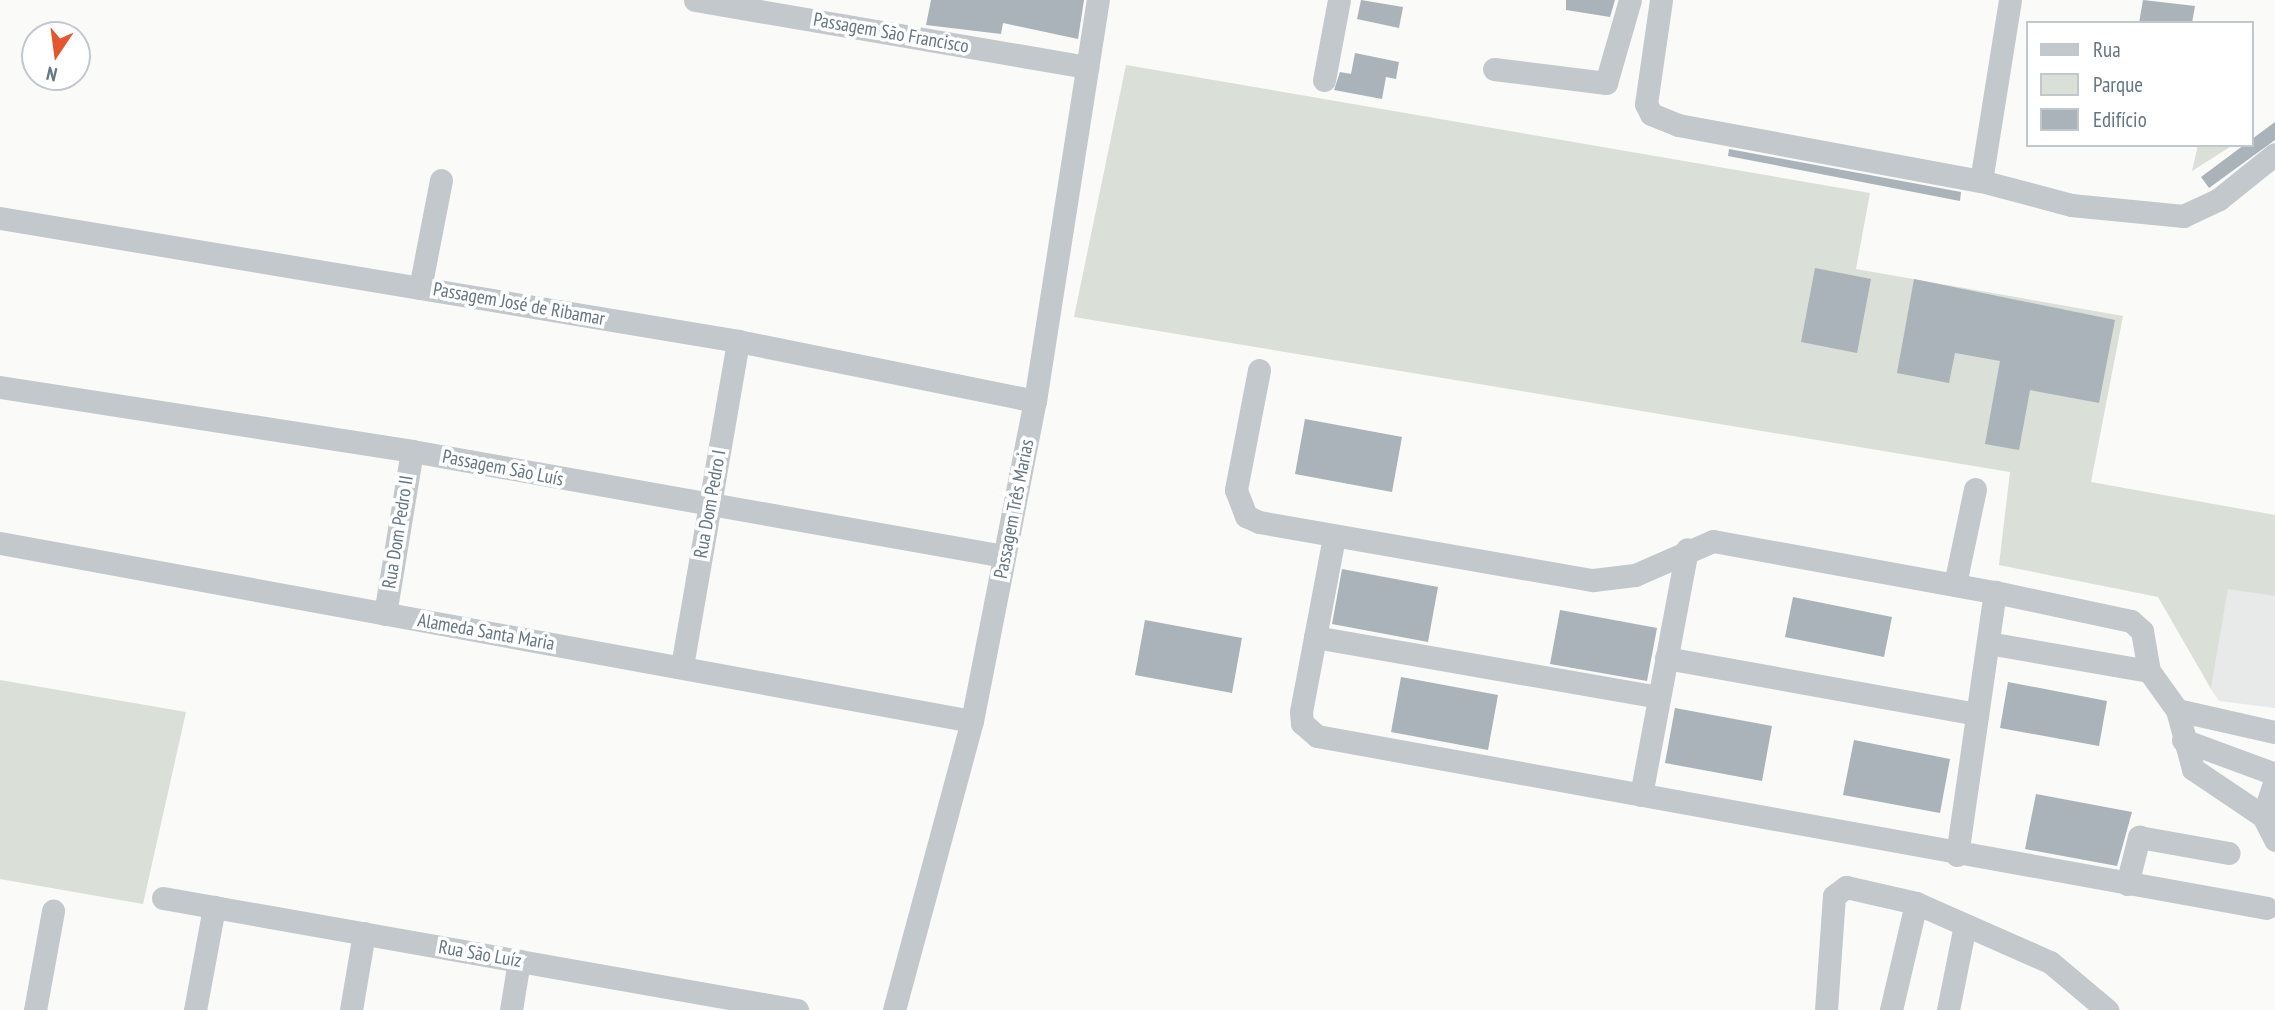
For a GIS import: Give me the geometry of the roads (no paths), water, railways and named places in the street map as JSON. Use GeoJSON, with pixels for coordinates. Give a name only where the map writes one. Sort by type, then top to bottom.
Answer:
{"type":"FeatureCollection","features":[{"type":"Feature","properties":{"kind":"street","name":"Passagem São Francisco"},"geometry":{"type":"LineString","coordinates":[[695,0],[1087,66]]}},
{"type":"Feature","properties":{"kind":"street","name":"Passagem Três Marias"},"geometry":{"type":"LineString","coordinates":[[894,1010],[972,721],[1035,401],[1098,0]]}},
{"type":"Feature","properties":{"kind":"street"},"geometry":{"type":"LineString","coordinates":[[1324,80],[1339,0]]}},
{"type":"Feature","properties":{"kind":"street"},"geometry":{"type":"LineString","coordinates":[[1494,69],[1606,83],[1630,0]]}},
{"type":"Feature","properties":{"kind":"street"},"geometry":{"type":"LineString","coordinates":[[1661,0],[1645,88],[1646,104],[1664,121],[1981,181],[2071,205],[2183,216],[2219,199],[2275,154]]}},
{"type":"Feature","properties":{"kind":"street"},"geometry":{"type":"LineString","coordinates":[[1981,181],[2010,0]]}},
{"type":"Feature","properties":{"kind":"street"},"geometry":{"type":"LineString","coordinates":[[420,288],[441,180]]}},
{"type":"Feature","properties":{"kind":"street","name":"Passagem José de Ribamar"},"geometry":{"type":"LineString","coordinates":[[0,218],[738,341],[1035,401]]}},
{"type":"Feature","properties":{"kind":"street","name":"Rua Dom Pedro I"},"geometry":{"type":"LineString","coordinates":[[682,666],[738,341]]}},
{"type":"Feature","properties":{"kind":"street"},"geometry":{"type":"LineString","coordinates":[[1259,370],[1238,504],[1259,522],[1593,580],[1635,575],[1686,549],[1713,541],[1735,543],[1996,592],[2131,621],[2142,631],[2149,671],[2177,710],[2193,769],[2207,784],[2263,816],[2275,840]]}},
{"type":"Feature","properties":{"kind":"street","name":"Passagem São Luís"},"geometry":{"type":"LineString","coordinates":[[0,387],[412,451],[710,507],[1004,556]]}},
{"type":"Feature","properties":{"kind":"street","name":"Rua Dom Pedro II"},"geometry":{"type":"LineString","coordinates":[[385,614],[412,451]]}},
{"type":"Feature","properties":{"kind":"street"},"geometry":{"type":"LineString","coordinates":[[1955,584],[1975,489]]}},
{"type":"Feature","properties":{"kind":"street"},"geometry":{"type":"LineString","coordinates":[[1334,537],[1301,712],[1308,732],[1957,855],[2267,908]]}},
{"type":"Feature","properties":{"kind":"street","name":"Alameda Santa Maria"},"geometry":{"type":"LineString","coordinates":[[0,543],[972,721]]}},
{"type":"Feature","properties":{"kind":"street"},"geometry":{"type":"LineString","coordinates":[[1641,795],[1686,549]]}},
{"type":"Feature","properties":{"kind":"street"},"geometry":{"type":"LineString","coordinates":[[1957,855],[1996,592]]}},
{"type":"Feature","properties":{"kind":"street"},"geometry":{"type":"LineString","coordinates":[[1315,637],[1659,697]]}},
{"type":"Feature","properties":{"kind":"street"},"geometry":{"type":"LineString","coordinates":[[1988,643],[2149,671]]}},
{"type":"Feature","properties":{"kind":"street"},"geometry":{"type":"LineString","coordinates":[[1666,659],[1978,715]]}},
{"type":"Feature","properties":{"kind":"street"},"geometry":{"type":"LineString","coordinates":[[2177,710],[2275,732]]}},
{"type":"Feature","properties":{"kind":"street"},"geometry":{"type":"LineString","coordinates":[[2183,740],[2275,774]]}},
{"type":"Feature","properties":{"kind":"street"},"geometry":{"type":"LineString","coordinates":[[2263,816],[2275,780]]}},
{"type":"Feature","properties":{"kind":"street"},"geometry":{"type":"LineString","coordinates":[[2127,884],[2138,837],[2229,853]]}},
{"type":"Feature","properties":{"kind":"street"},"geometry":{"type":"LineString","coordinates":[[1826,1010],[1838,890],[1916,903],[2050,962],[2107,1010]]}},
{"type":"Feature","properties":{"kind":"street","name":"Rua São Luíz"},"geometry":{"type":"LineString","coordinates":[[163,898],[519,961],[683,1000],[797,1010]]}},
{"type":"Feature","properties":{"kind":"street"},"geometry":{"type":"LineString","coordinates":[[1891,1010],[1916,903]]}},
{"type":"Feature","properties":{"kind":"street"},"geometry":{"type":"LineString","coordinates":[[195,1010],[214,907]]}},
{"type":"Feature","properties":{"kind":"street"},"geometry":{"type":"LineString","coordinates":[[35,1010],[52,911]]}},
{"type":"Feature","properties":{"kind":"street"},"geometry":{"type":"LineString","coordinates":[[1948,1010],[1965,925]]}},
{"type":"Feature","properties":{"kind":"street"},"geometry":{"type":"LineString","coordinates":[[351,1010],[364,933]]}},
{"type":"Feature","properties":{"kind":"street"},"geometry":{"type":"LineString","coordinates":[[510,1010],[519,961]]}}]}
